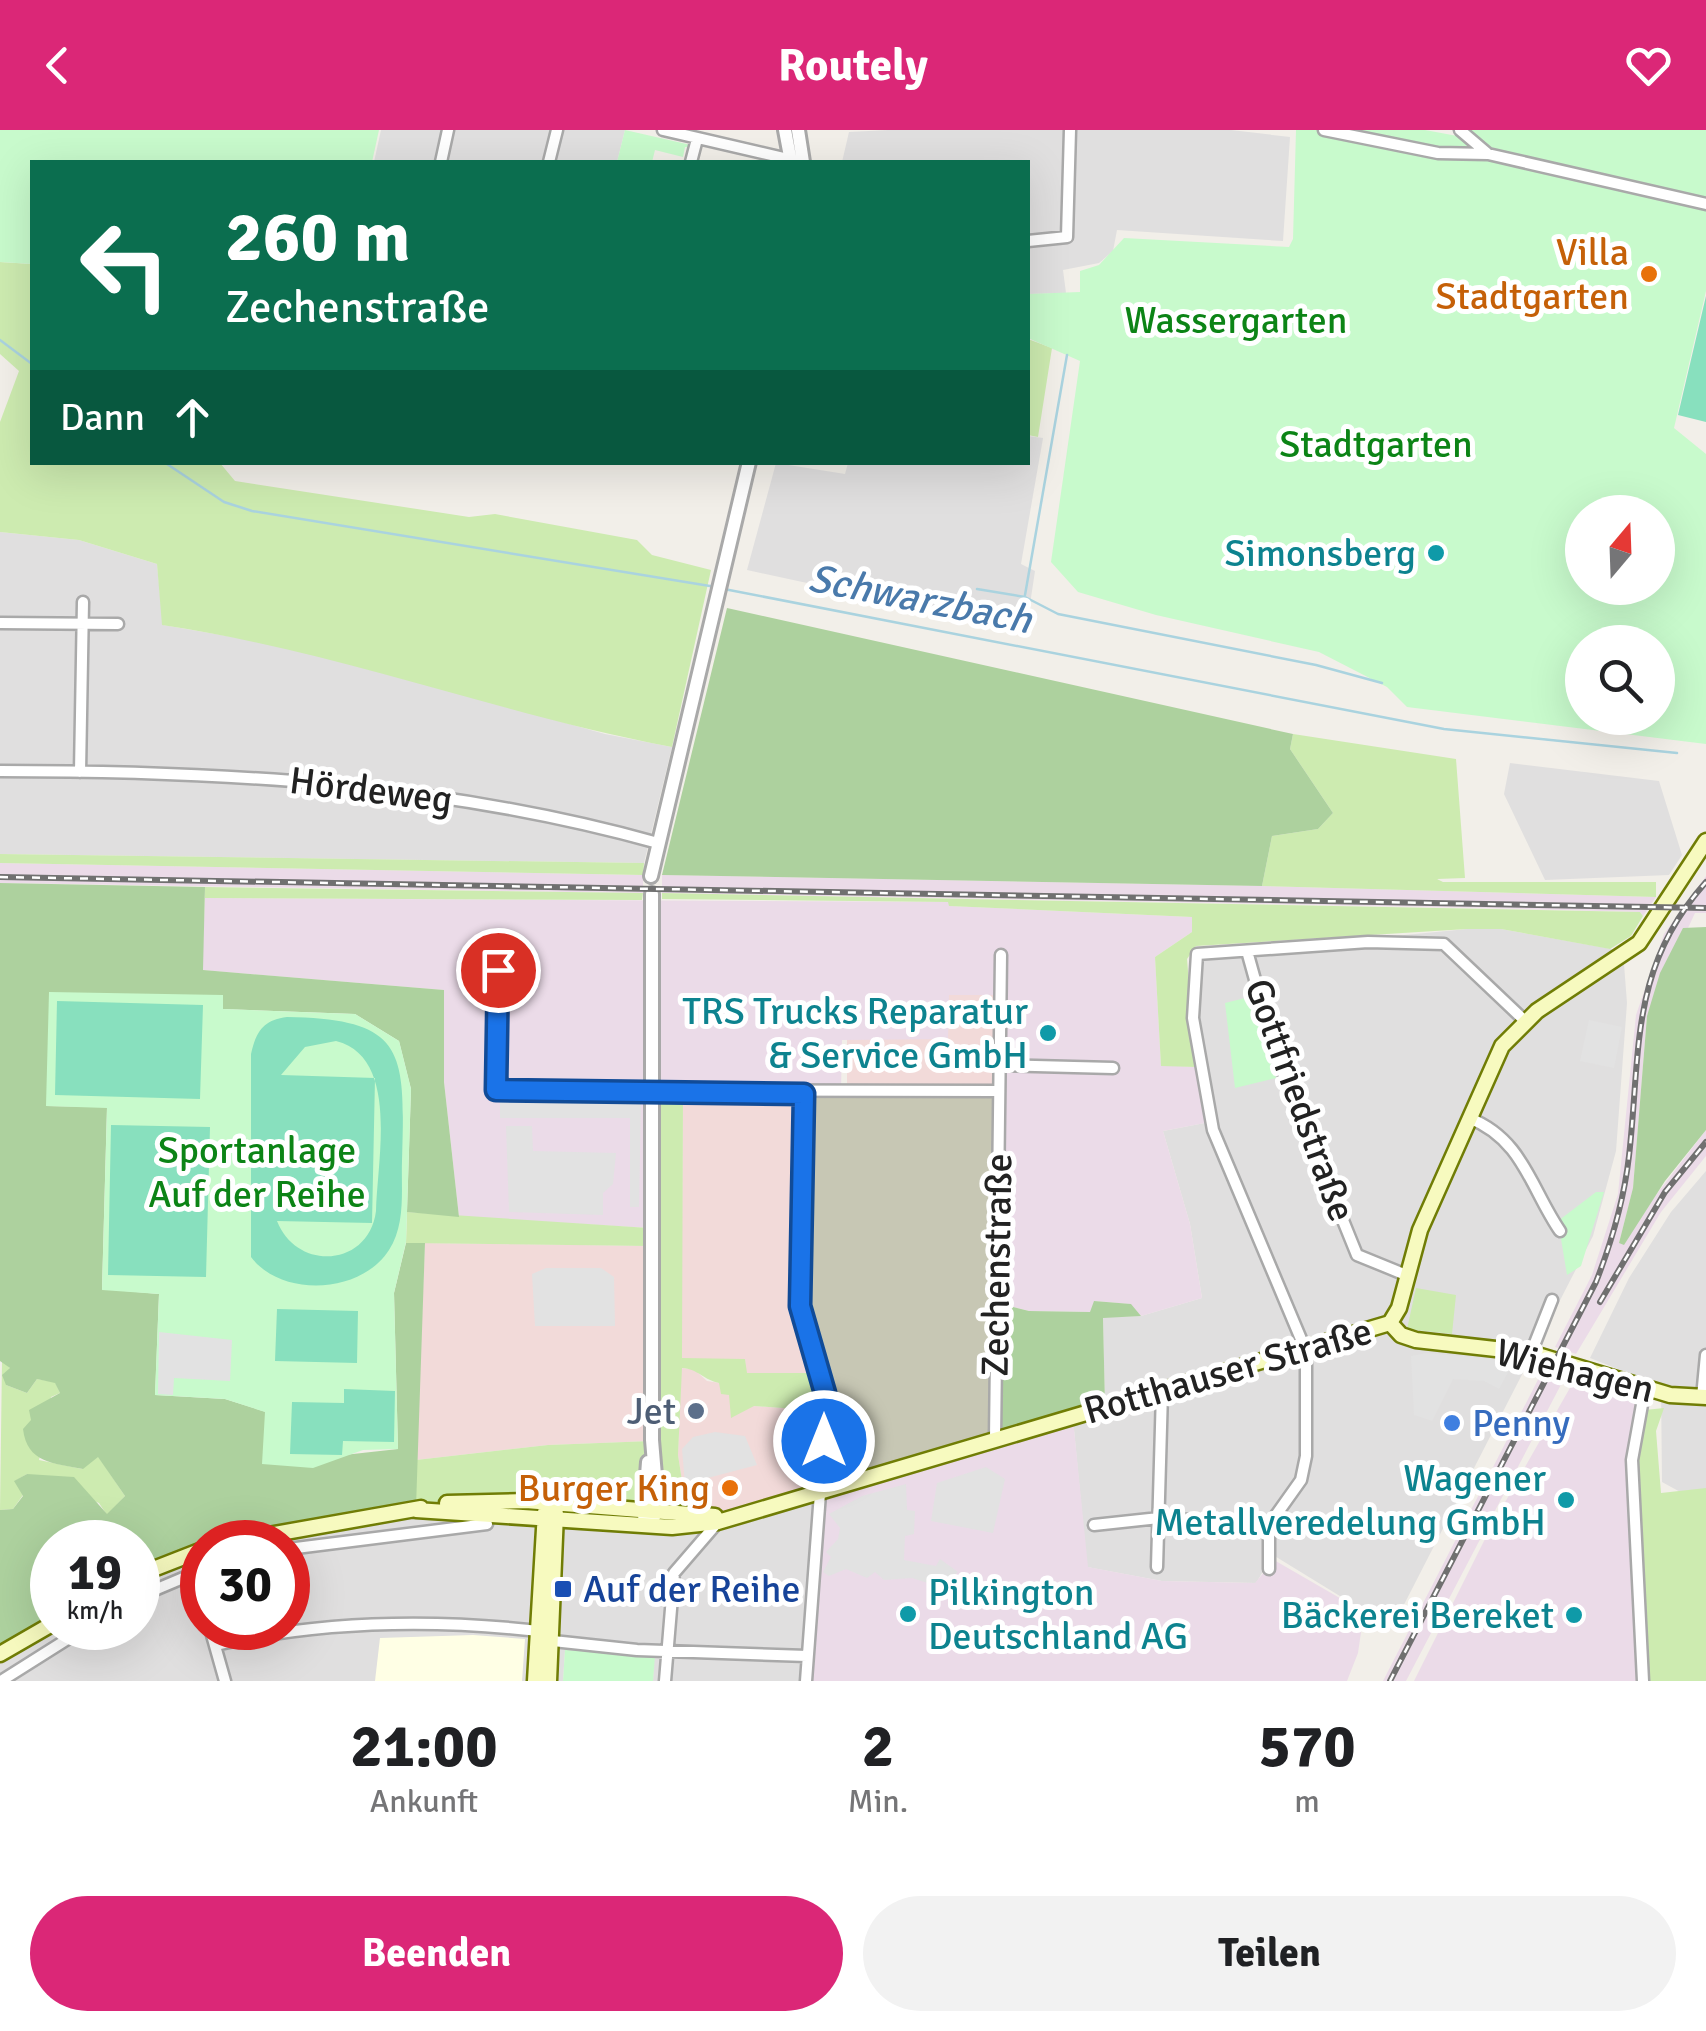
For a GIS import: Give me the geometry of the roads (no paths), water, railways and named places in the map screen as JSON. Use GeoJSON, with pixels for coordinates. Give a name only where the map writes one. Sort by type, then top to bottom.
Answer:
{"type":"FeatureCollection","features":[{"type":"Feature","properties":{"kind":"main road","name":"Rotthauser Straße"},"geometry":{"type":"LineString","coordinates":[[647,1526],[722,1520],[1390,1324],[1406,1275],[1494,1059],[1524,1020],[1638,943],[1706,841]]}},
{"type":"Feature","properties":{"kind":"main road","name":"Wiehagen"},"geometry":{"type":"LineString","coordinates":[[1390,1324],[1400,1335],[1416,1340],[1531,1353],[1645,1388],[1704,1397]]}},
{"type":"Feature","properties":{"kind":"main road"},"geometry":{"type":"LineString","coordinates":[[310,1528],[468,1502],[647,1526]]}},
{"type":"Feature","properties":{"kind":"main road","name":"Rotthauser Straße"},"geometry":{"type":"LineString","coordinates":[[650,1510],[722,1520]]}},
{"type":"Feature","properties":{"kind":"main road"},"geometry":{"type":"LineString","coordinates":[[551,1512],[650,1510]]}},
{"type":"Feature","properties":{"kind":"main road"},"geometry":{"type":"LineString","coordinates":[[535,1681],[551,1512]]}},
{"type":"Feature","properties":{"kind":"main road"},"geometry":{"type":"LineString","coordinates":[[550,1681],[551,1512]]}},
{"type":"Feature","properties":{"kind":"main road"},"geometry":{"type":"LineString","coordinates":[[0,1654],[30,1637]]}},
{"type":"Feature","properties":{"kind":"street"},"geometry":{"type":"LineString","coordinates":[[440,160],[448,130]]}},
{"type":"Feature","properties":{"kind":"street"},"geometry":{"type":"LineString","coordinates":[[550,160],[557,130]]}},
{"type":"Feature","properties":{"kind":"street"},"geometry":{"type":"LineString","coordinates":[[662,130],[751,157]]}},
{"type":"Feature","properties":{"kind":"street"},"geometry":{"type":"LineString","coordinates":[[785,130],[791,160]]}},
{"type":"Feature","properties":{"kind":"street"},"geometry":{"type":"LineString","coordinates":[[798,130],[803,160]]}},
{"type":"Feature","properties":{"kind":"street"},"geometry":{"type":"LineString","coordinates":[[1030,241],[1067,236],[1070,130]]}},
{"type":"Feature","properties":{"kind":"street"},"geometry":{"type":"LineString","coordinates":[[1324,130],[1438,153],[1488,154],[1706,204]]}},
{"type":"Feature","properties":{"kind":"street"},"geometry":{"type":"LineString","coordinates":[[1458,153],[1460,130]]}},
{"type":"Feature","properties":{"kind":"street"},"geometry":{"type":"LineString","coordinates":[[1460,130],[1488,154]]}},
{"type":"Feature","properties":{"kind":"street"},"geometry":{"type":"LineString","coordinates":[[692,160],[697,138]]}},
{"type":"Feature","properties":{"kind":"street"},"geometry":{"type":"LineString","coordinates":[[651,876],[748,465]]}},
{"type":"Feature","properties":{"kind":"street"},"geometry":{"type":"LineString","coordinates":[[80,772],[83,602]]}},
{"type":"Feature","properties":{"kind":"street"},"geometry":{"type":"LineString","coordinates":[[0,623],[118,624]]}},
{"type":"Feature","properties":{"kind":"street","name":"Hördeweg"},"geometry":{"type":"LineString","coordinates":[[0,771],[241,775],[457,800],[658,843]]}},
{"type":"Feature","properties":{"kind":"street"},"geometry":{"type":"LineString","coordinates":[[647,1526],[652,1440],[655,1092],[652,894]]}},
{"type":"Feature","properties":{"kind":"street"},"geometry":{"type":"LineString","coordinates":[[1269,1569],[1269,1526],[1301,1480],[1306,1456],[1306,1351],[1213,1130],[1192,1018],[1196,954],[1368,942],[1444,944],[1524,1020]]}},
{"type":"Feature","properties":{"kind":"street","name":"Gottfriedstraße"},"geometry":{"type":"LineString","coordinates":[[1247,951],[1276,1055],[1357,1254],[1406,1275]]}},
{"type":"Feature","properties":{"kind":"street","name":"Zechenstraße"},"geometry":{"type":"LineString","coordinates":[[995,1438],[1002,955]]}},
{"type":"Feature","properties":{"kind":"street"},"geometry":{"type":"LineString","coordinates":[[498,970],[496,1090],[998,1092]]}},
{"type":"Feature","properties":{"kind":"street"},"geometry":{"type":"LineString","coordinates":[[999,1065],[1113,1068]]}},
{"type":"Feature","properties":{"kind":"street"},"geometry":{"type":"LineString","coordinates":[[804,1094],[800,1306],[825,1393],[806,1681]]}},
{"type":"Feature","properties":{"kind":"street"},"geometry":{"type":"LineString","coordinates":[[1469,1118],[1499,1132],[1548,1204],[1560,1231]]}},
{"type":"Feature","properties":{"kind":"street"},"geometry":{"type":"LineString","coordinates":[[1531,1353],[1552,1300]]}},
{"type":"Feature","properties":{"kind":"street"},"geometry":{"type":"LineString","coordinates":[[1704,1397],[1706,1355]]}},
{"type":"Feature","properties":{"kind":"street"},"geometry":{"type":"LineString","coordinates":[[1642,1681],[1632,1460],[1645,1388]]}},
{"type":"Feature","properties":{"kind":"street"},"geometry":{"type":"LineString","coordinates":[[1157,1567],[1162,1392]]}},
{"type":"Feature","properties":{"kind":"street"},"geometry":{"type":"LineString","coordinates":[[1094,1526],[1159,1518],[1269,1526]]}},
{"type":"Feature","properties":{"kind":"street"},"geometry":{"type":"LineString","coordinates":[[665,1681],[674,1573],[722,1520]]}},
{"type":"Feature","properties":{"kind":"street"},"geometry":{"type":"LineString","coordinates":[[310,1546],[487,1524]]}},
{"type":"Feature","properties":{"kind":"street"},"geometry":{"type":"LineString","coordinates":[[310,1629],[459,1622],[538,1631]]}},
{"type":"Feature","properties":{"kind":"street"},"geometry":{"type":"LineString","coordinates":[[553,1641],[807,1656]]}},
{"type":"Feature","properties":{"kind":"street"},"geometry":{"type":"LineString","coordinates":[[1,1681],[50,1650]]}},
{"type":"Feature","properties":{"kind":"street"},"geometry":{"type":"LineString","coordinates":[[216,1650],[225,1681]]}},
{"type":"Feature","properties":{"kind":"waterway","name":"Schwarzbach"},"geometry":{"type":"LineString","coordinates":[[0,340],[30,362]]}},
{"type":"Feature","properties":{"kind":"waterway"},"geometry":{"type":"LineString","coordinates":[[1025,595],[1067,355]]}},
{"type":"Feature","properties":{"kind":"waterway","name":"Schwarzbach"},"geometry":{"type":"LineString","coordinates":[[168,465],[224,502],[252,511],[716,587]]}},
{"type":"Feature","properties":{"kind":"waterway","name":"Schwarzbach"},"geometry":{"type":"LineString","coordinates":[[724,589],[1444,729],[1677,753]]}},
{"type":"Feature","properties":{"kind":"waterway"},"geometry":{"type":"LineString","coordinates":[[977,589],[1025,597],[1058,614],[1316,665],[1382,683]]}},
{"type":"Feature","properties":{"kind":"railway"},"geometry":{"type":"LineString","coordinates":[[0,877],[1706,908]]}},
{"type":"Feature","properties":{"kind":"railway"},"geometry":{"type":"LineString","coordinates":[[1390,1681],[1596,1282],[1624,1188],[1638,1046],[1651,979],[1681,914],[1706,882]]}},
{"type":"Feature","properties":{"kind":"railway"},"geometry":{"type":"LineString","coordinates":[[1600,1302],[1665,1192],[1706,1142]]}},
{"type":"Feature","properties":{"kind":"place","name":"Villa Stadtgarten"},"geometry":{"type":"Point","coordinates":[1649,274]}},
{"type":"Feature","properties":{"kind":"place","name":"Simonsberg"},"geometry":{"type":"Point","coordinates":[1436,553]}},
{"type":"Feature","properties":{"kind":"place","name":"TRS Trucks Reparatur & Service GmbH"},"geometry":{"type":"Point","coordinates":[1048,1033]}},
{"type":"Feature","properties":{"kind":"place","name":"Jet"},"geometry":{"type":"Point","coordinates":[696,1411]}},
{"type":"Feature","properties":{"kind":"place","name":"Penny"},"geometry":{"type":"Point","coordinates":[1452,1423]}},
{"type":"Feature","properties":{"kind":"place","name":"Burger King"},"geometry":{"type":"Point","coordinates":[730,1488]}},
{"type":"Feature","properties":{"kind":"place","name":"Wagener Metallveredelung GmbH"},"geometry":{"type":"Point","coordinates":[1566,1500]}},
{"type":"Feature","properties":{"kind":"place","name":"Auf der Reihe"},"geometry":{"type":"Point","coordinates":[563,1589]}},
{"type":"Feature","properties":{"kind":"place","name":"Pilkington Deutschland AG"},"geometry":{"type":"Point","coordinates":[908,1614]}},
{"type":"Feature","properties":{"kind":"place","name":"Bäckerei Bereket"},"geometry":{"type":"Point","coordinates":[1574,1615]}},
{"type":"Feature","properties":{"kind":"park label","name":"Wassergarten"},"geometry":{"type":"Point","coordinates":[1236,320]}},
{"type":"Feature","properties":{"kind":"park label","name":"Stadtgarten"},"geometry":{"type":"Point","coordinates":[1376,444]}},
{"type":"Feature","properties":{"kind":"park label","name":"Sportanlage Auf der Reihe"},"geometry":{"type":"Point","coordinates":[257,1172]}}]}
